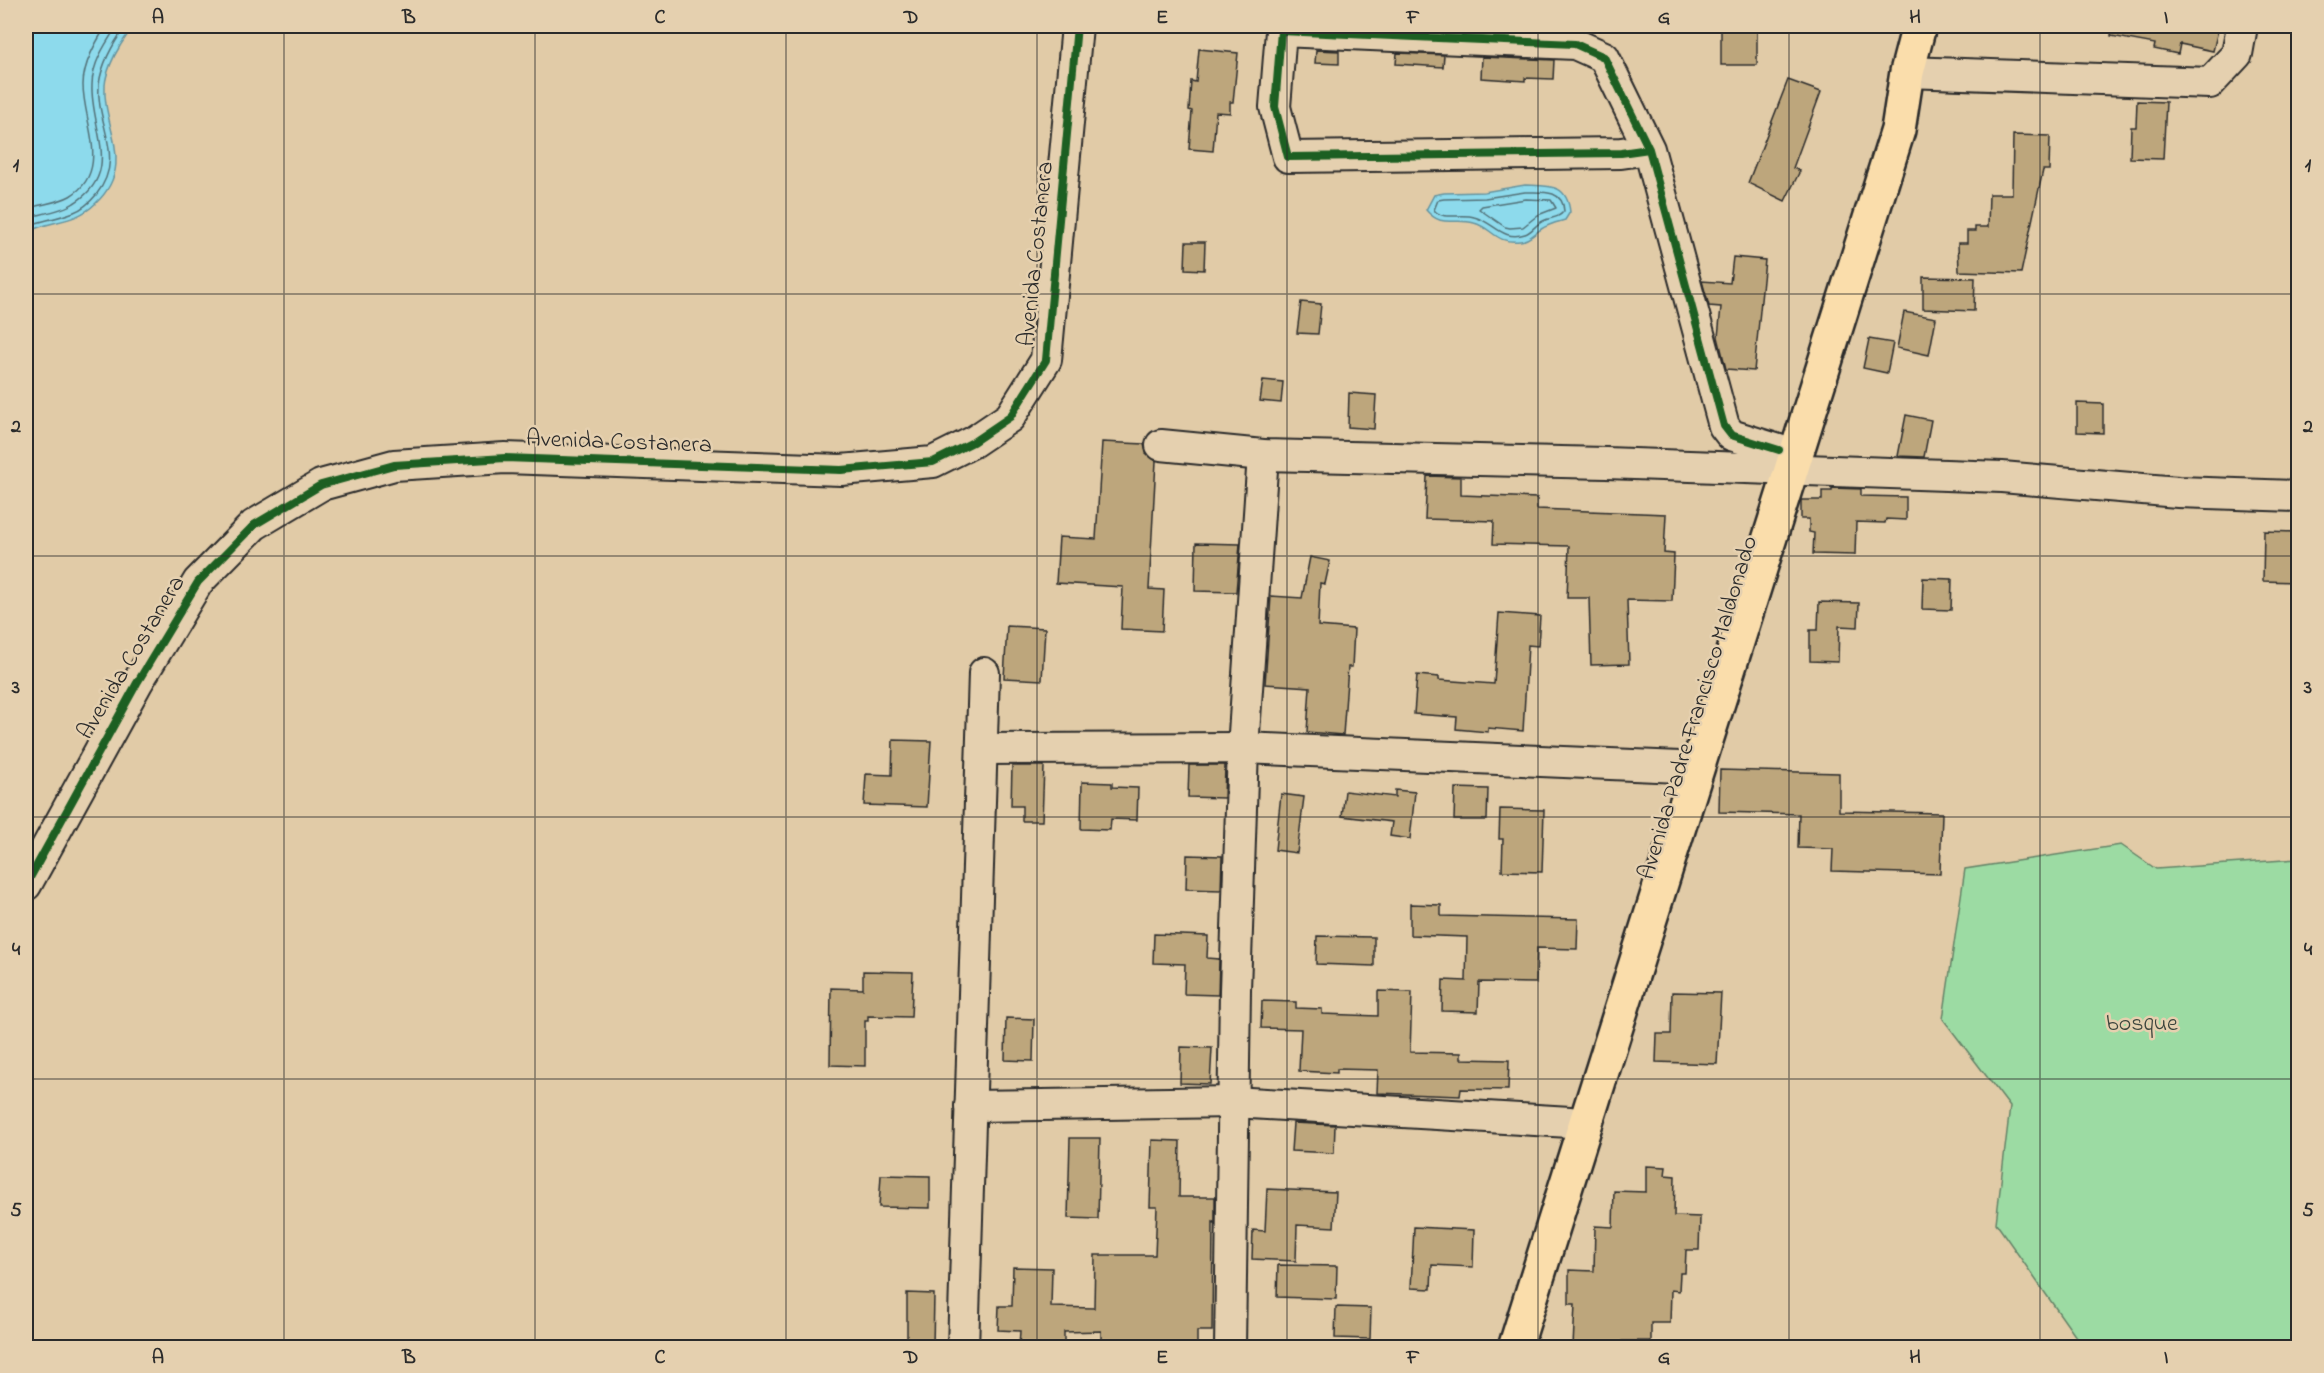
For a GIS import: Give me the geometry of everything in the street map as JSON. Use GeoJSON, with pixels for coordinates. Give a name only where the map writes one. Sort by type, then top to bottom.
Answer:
{"type":"FeatureCollection","features":[{"type":"Feature","properties":{"kind":"main road","name":"Avenida Padre Francisco Maldonado"},"geometry":{"type":"LineString","coordinates":[[1515,1347],[1780,464],[1879,124],[1907,72],[1919,26]]}},
{"type":"Feature","properties":{"kind":"main road","name":"Avenida Padre Francisco Maldonado"},"geometry":{"type":"LineString","coordinates":[[1498,1347],[1680,767],[1780,464]]}},
{"type":"Feature","properties":{"kind":"street","name":"Avenida Costanera"},"geometry":{"type":"LineString","coordinates":[[26,885],[137,683],[198,582],[254,525],[321,485],[394,465],[505,458],[841,470],[933,462],[973,442],[1010,417],[1046,360],[1077,26]]}},
{"type":"Feature","properties":{"kind":"street"},"geometry":{"type":"LineString","coordinates":[[1907,72],[2210,83],[2237,54],[2242,26]]}},
{"type":"Feature","properties":{"kind":"street"},"geometry":{"type":"LineString","coordinates":[[1649,149],[1621,153],[1288,157],[1275,107],[1281,31],[1575,44],[1604,57],[1649,149],[1724,426],[1731,435],[1780,464]]}},
{"type":"Feature","properties":{"kind":"street"},"geometry":{"type":"LineString","coordinates":[[1161,445],[1263,455],[1628,464],[1780,464],[2002,477],[2178,492],[2298,496]]}},
{"type":"Feature","properties":{"kind":"street"},"geometry":{"type":"LineString","coordinates":[[1230,1347],[1233,1101],[1243,748],[1263,455]]}},
{"type":"Feature","properties":{"kind":"street"},"geometry":{"type":"LineString","coordinates":[[963,1347],[984,673]]}},
{"type":"Feature","properties":{"kind":"street"},"geometry":{"type":"LineString","coordinates":[[982,749],[1243,748],[1680,767]]}},
{"type":"Feature","properties":{"kind":"street"},"geometry":{"type":"LineString","coordinates":[[970,1106],[1233,1101],[1570,1122]]}},
{"type":"Feature","properties":{"kind":"green space","name":"bosque"},"geometry":{"type":"Polygon","coordinates":[[[2121,845],[2156,869],[2298,859],[2298,1347],[2083,1347],[1996,1223],[2010,1107],[1943,1019],[1965,869],[2121,845]]]}},
{"type":"Feature","properties":{"kind":"water"},"geometry":{"type":"Polygon","coordinates":[[[26,26],[137,26],[127,35],[117,50],[105,85],[105,101],[116,160],[114,174],[108,188],[96,203],[79,215],[26,233],[26,26]]]}},
{"type":"Feature","properties":{"kind":"water"},"geometry":{"type":"Polygon","coordinates":[[[1525,185],[1549,186],[1561,191],[1570,212],[1565,220],[1543,228],[1524,240],[1512,241],[1499,238],[1474,223],[1437,219],[1426,210],[1434,195],[1484,192],[1525,185]]]}},
{"type":"Feature","properties":{"kind":"building"},"geometry":{"type":"Polygon","coordinates":[[[1721,26],[1757,26],[1757,65],[1721,65],[1721,26]]]}},
{"type":"Feature","properties":{"kind":"building"},"geometry":{"type":"Polygon","coordinates":[[[2112,26],[2219,26],[2213,51],[2180,44],[2178,54],[2154,49],[2155,44],[2111,36],[2112,26]]]}},
{"type":"Feature","properties":{"kind":"building"},"geometry":{"type":"Polygon","coordinates":[[[1199,49],[1238,53],[1233,102],[1230,102],[1230,113],[1216,112],[1213,151],[1189,149],[1192,111],[1189,110],[1191,81],[1196,82],[1199,49]]]}},
{"type":"Feature","properties":{"kind":"building"},"geometry":{"type":"Polygon","coordinates":[[[1316,50],[1339,51],[1339,64],[1315,63],[1316,50]]]}},
{"type":"Feature","properties":{"kind":"building"},"geometry":{"type":"Polygon","coordinates":[[[1397,53],[1444,55],[1443,67],[1396,64],[1397,53]]]}},
{"type":"Feature","properties":{"kind":"building"},"geometry":{"type":"Polygon","coordinates":[[[1482,57],[1554,60],[1553,79],[1525,78],[1525,81],[1481,78],[1482,57]]]}},
{"type":"Feature","properties":{"kind":"building"},"geometry":{"type":"Polygon","coordinates":[[[1788,80],[1821,92],[1793,168],[1800,171],[1785,201],[1748,183],[1788,80]]]}},
{"type":"Feature","properties":{"kind":"building"},"geometry":{"type":"Polygon","coordinates":[[[2137,101],[2166,102],[2163,159],[2130,158],[2131,127],[2136,127],[2137,101]]]}},
{"type":"Feature","properties":{"kind":"building"},"geometry":{"type":"Polygon","coordinates":[[[2013,135],[2050,136],[2049,170],[2043,170],[2021,273],[1959,271],[1958,243],[1967,243],[1967,231],[1975,231],[1975,227],[1988,227],[1989,194],[2012,194],[2013,135]]]}},
{"type":"Feature","properties":{"kind":"building"},"geometry":{"type":"Polygon","coordinates":[[[1186,242],[1205,242],[1204,270],[1185,269],[1186,242]]]}},
{"type":"Feature","properties":{"kind":"building"},"geometry":{"type":"Polygon","coordinates":[[[1733,257],[1765,260],[1754,371],[1726,369],[1718,337],[1721,307],[1709,306],[1702,281],[1730,283],[1733,257]]]}},
{"type":"Feature","properties":{"kind":"building"},"geometry":{"type":"Polygon","coordinates":[[[1923,277],[1975,278],[1974,311],[1923,309],[1923,277]]]}},
{"type":"Feature","properties":{"kind":"building"},"geometry":{"type":"Polygon","coordinates":[[[1301,302],[1321,304],[1318,334],[1297,333],[1301,302]]]}},
{"type":"Feature","properties":{"kind":"building"},"geometry":{"type":"Polygon","coordinates":[[[1904,312],[1936,318],[1929,355],[1897,348],[1904,312]]]}},
{"type":"Feature","properties":{"kind":"building"},"geometry":{"type":"Polygon","coordinates":[[[1869,339],[1893,343],[1887,373],[1863,368],[1869,339]]]}},
{"type":"Feature","properties":{"kind":"building"},"geometry":{"type":"Polygon","coordinates":[[[1263,380],[1283,382],[1281,403],[1260,401],[1263,380]]]}},
{"type":"Feature","properties":{"kind":"building"},"geometry":{"type":"Polygon","coordinates":[[[1349,393],[1376,395],[1374,429],[1348,427],[1349,393]]]}},
{"type":"Feature","properties":{"kind":"building"},"geometry":{"type":"Polygon","coordinates":[[[2077,403],[2103,404],[2103,433],[2077,432],[2077,403]]]}},
{"type":"Feature","properties":{"kind":"building"},"geometry":{"type":"Polygon","coordinates":[[[1906,415],[1931,420],[1924,457],[1898,456],[1906,415]]]}},
{"type":"Feature","properties":{"kind":"building"},"geometry":{"type":"Polygon","coordinates":[[[1102,442],[1144,444],[1146,453],[1156,461],[1149,589],[1164,590],[1162,631],[1121,629],[1123,587],[1056,583],[1059,537],[1096,539],[1102,442]]]}},
{"type":"Feature","properties":{"kind":"building"},"geometry":{"type":"Polygon","coordinates":[[[1427,476],[1461,477],[1461,495],[1537,498],[1537,509],[1666,514],[1664,553],[1674,554],[1672,601],[1627,600],[1629,664],[1591,665],[1589,598],[1567,598],[1569,546],[1493,544],[1494,521],[1425,519],[1427,476]]]}},
{"type":"Feature","properties":{"kind":"building"},"geometry":{"type":"Polygon","coordinates":[[[1832,488],[1861,489],[1861,496],[1906,497],[1906,520],[1886,519],[1885,523],[1856,522],[1855,555],[1813,554],[1814,533],[1809,532],[1809,519],[1801,519],[1801,500],[1822,500],[1822,491],[1832,491],[1832,488]]]}},
{"type":"Feature","properties":{"kind":"building"},"geometry":{"type":"Polygon","coordinates":[[[2264,531],[2298,532],[2296,582],[2263,581],[2264,531]]]}},
{"type":"Feature","properties":{"kind":"building"},"geometry":{"type":"Polygon","coordinates":[[[1196,543],[1240,544],[1236,592],[1195,591],[1196,543]]]}},
{"type":"Feature","properties":{"kind":"building"},"geometry":{"type":"Polygon","coordinates":[[[1310,557],[1330,561],[1325,584],[1320,583],[1318,626],[1354,629],[1352,667],[1348,667],[1343,735],[1307,732],[1310,687],[1265,684],[1271,596],[1302,598],[1310,557]]]}},
{"type":"Feature","properties":{"kind":"building"},"geometry":{"type":"Polygon","coordinates":[[[1923,578],[1952,579],[1951,610],[1922,609],[1923,578]]]}},
{"type":"Feature","properties":{"kind":"building"},"geometry":{"type":"Polygon","coordinates":[[[1819,602],[1859,603],[1858,627],[1839,626],[1838,662],[1810,661],[1810,630],[1818,630],[1819,602]]]}},
{"type":"Feature","properties":{"kind":"building"},"geometry":{"type":"Polygon","coordinates":[[[1499,613],[1540,616],[1538,646],[1528,645],[1523,731],[1488,728],[1488,732],[1456,729],[1457,717],[1414,714],[1417,675],[1439,677],[1439,680],[1494,684],[1499,613]]]}},
{"type":"Feature","properties":{"kind":"building"},"geometry":{"type":"Polygon","coordinates":[[[1007,626],[1045,628],[1042,680],[1004,678],[1007,626]]]}},
{"type":"Feature","properties":{"kind":"building"},"geometry":{"type":"Polygon","coordinates":[[[893,740],[931,741],[927,807],[864,805],[866,774],[892,775],[893,740]]]}},
{"type":"Feature","properties":{"kind":"building"},"geometry":{"type":"Polygon","coordinates":[[[1189,765],[1225,765],[1224,798],[1188,797],[1189,765]]]}},
{"type":"Feature","properties":{"kind":"building"},"geometry":{"type":"Polygon","coordinates":[[[1012,766],[1044,766],[1042,821],[1022,821],[1022,806],[1011,806],[1012,766]]]}},
{"type":"Feature","properties":{"kind":"building"},"geometry":{"type":"Polygon","coordinates":[[[1720,770],[1839,773],[1839,811],[1942,813],[1940,874],[1832,871],[1833,849],[1798,848],[1799,814],[1719,812],[1720,770]]]}},
{"type":"Feature","properties":{"kind":"building"},"geometry":{"type":"Polygon","coordinates":[[[1082,782],[1112,783],[1112,787],[1138,788],[1137,820],[1111,819],[1110,830],[1081,829],[1082,782]]]}},
{"type":"Feature","properties":{"kind":"building"},"geometry":{"type":"Polygon","coordinates":[[[1455,788],[1488,789],[1487,820],[1454,820],[1455,788]]]}},
{"type":"Feature","properties":{"kind":"building"},"geometry":{"type":"Polygon","coordinates":[[[1395,790],[1415,792],[1410,839],[1390,836],[1392,822],[1342,816],[1345,791],[1395,797],[1395,790]]]}},
{"type":"Feature","properties":{"kind":"building"},"geometry":{"type":"Polygon","coordinates":[[[1281,794],[1304,797],[1297,853],[1275,850],[1281,794]]]}},
{"type":"Feature","properties":{"kind":"building"},"geometry":{"type":"Polygon","coordinates":[[[1500,809],[1544,810],[1542,872],[1502,871],[1503,839],[1499,839],[1500,809]]]}},
{"type":"Feature","properties":{"kind":"building"},"geometry":{"type":"Polygon","coordinates":[[[1187,855],[1222,856],[1221,890],[1186,889],[1187,855]]]}},
{"type":"Feature","properties":{"kind":"building"},"geometry":{"type":"Polygon","coordinates":[[[1410,904],[1441,905],[1441,916],[1578,919],[1577,949],[1537,948],[1536,983],[1479,982],[1478,1012],[1442,1011],[1443,980],[1466,981],[1467,937],[1410,935],[1410,904]]]}},
{"type":"Feature","properties":{"kind":"building"},"geometry":{"type":"Polygon","coordinates":[[[1154,934],[1208,936],[1207,958],[1219,959],[1218,995],[1184,994],[1185,964],[1153,963],[1154,934]]]}},
{"type":"Feature","properties":{"kind":"building"},"geometry":{"type":"Polygon","coordinates":[[[1317,936],[1374,937],[1374,966],[1316,964],[1317,936]]]}},
{"type":"Feature","properties":{"kind":"building"},"geometry":{"type":"Polygon","coordinates":[[[863,971],[913,972],[911,1017],[868,1016],[868,1021],[865,1021],[865,1066],[830,1065],[831,988],[863,989],[863,971]]]}},
{"type":"Feature","properties":{"kind":"building"},"geometry":{"type":"Polygon","coordinates":[[[1378,991],[1412,992],[1410,1052],[1461,1053],[1461,1059],[1509,1060],[1508,1090],[1461,1089],[1460,1096],[1377,1093],[1378,1070],[1337,1069],[1337,1073],[1299,1071],[1301,1029],[1261,1028],[1262,1001],[1296,1002],[1296,1008],[1322,1009],[1322,1014],[1378,1016],[1378,991]]]}},
{"type":"Feature","properties":{"kind":"building"},"geometry":{"type":"Polygon","coordinates":[[[1672,992],[1721,993],[1717,1064],[1656,1062],[1657,1034],[1671,1034],[1672,992]]]}},
{"type":"Feature","properties":{"kind":"building"},"geometry":{"type":"Polygon","coordinates":[[[1006,1018],[1034,1019],[1033,1061],[1005,1060],[1006,1018]]]}},
{"type":"Feature","properties":{"kind":"building"},"geometry":{"type":"Polygon","coordinates":[[[1181,1047],[1212,1048],[1210,1084],[1180,1083],[1181,1047]]]}},
{"type":"Feature","properties":{"kind":"building"},"geometry":{"type":"Polygon","coordinates":[[[1293,1123],[1335,1125],[1334,1153],[1291,1151],[1293,1123]]]}},
{"type":"Feature","properties":{"kind":"building"},"geometry":{"type":"Polygon","coordinates":[[[1070,1138],[1100,1138],[1098,1219],[1068,1218],[1070,1138]]]}},
{"type":"Feature","properties":{"kind":"building"},"geometry":{"type":"Polygon","coordinates":[[[1152,1140],[1180,1141],[1179,1197],[1215,1197],[1212,1331],[1197,1331],[1197,1347],[1101,1347],[1101,1331],[1064,1332],[1064,1347],[1019,1347],[1020,1331],[998,1330],[999,1306],[1012,1306],[1013,1267],[1052,1268],[1051,1307],[1094,1308],[1095,1255],[1155,1255],[1157,1207],[1150,1207],[1152,1140]]]}},
{"type":"Feature","properties":{"kind":"building"},"geometry":{"type":"Polygon","coordinates":[[[1646,1166],[1666,1167],[1665,1175],[1675,1176],[1674,1216],[1700,1217],[1699,1250],[1686,1250],[1685,1273],[1680,1273],[1679,1291],[1671,1290],[1670,1323],[1651,1323],[1651,1341],[1622,1341],[1622,1347],[1573,1347],[1575,1304],[1569,1304],[1569,1270],[1594,1271],[1595,1226],[1613,1227],[1614,1191],[1646,1192],[1646,1166]]]}},
{"type":"Feature","properties":{"kind":"building"},"geometry":{"type":"Polygon","coordinates":[[[881,1175],[930,1176],[930,1208],[879,1207],[881,1175]]]}},
{"type":"Feature","properties":{"kind":"building"},"geometry":{"type":"Polygon","coordinates":[[[1267,1189],[1336,1192],[1334,1227],[1297,1225],[1296,1261],[1252,1259],[1253,1230],[1265,1231],[1267,1189]]]}},
{"type":"Feature","properties":{"kind":"building"},"geometry":{"type":"Polygon","coordinates":[[[1414,1227],[1474,1230],[1473,1267],[1432,1265],[1431,1289],[1411,1288],[1414,1227]]]}},
{"type":"Feature","properties":{"kind":"building"},"geometry":{"type":"Polygon","coordinates":[[[1278,1265],[1337,1266],[1336,1299],[1277,1297],[1278,1265]]]}},
{"type":"Feature","properties":{"kind":"building"},"geometry":{"type":"Polygon","coordinates":[[[907,1293],[934,1294],[933,1347],[907,1347],[907,1293]]]}},
{"type":"Feature","properties":{"kind":"building"},"geometry":{"type":"Polygon","coordinates":[[[1336,1307],[1371,1308],[1370,1339],[1335,1338],[1336,1307]]]}},
{"type":"Feature","properties":{"kind":"cycle path"},"geometry":{"type":"LineString","coordinates":[[26,885],[137,683],[198,582],[254,525],[321,485],[394,465],[505,458],[841,470],[933,462],[973,442],[1010,417],[1046,360],[1077,26]]}},
{"type":"Feature","properties":{"kind":"cycle path"},"geometry":{"type":"LineString","coordinates":[[1649,149],[1621,153],[1288,157],[1275,107],[1281,31],[1575,44],[1604,57],[1649,149],[1724,426],[1731,435],[1779,450]]}}]}
